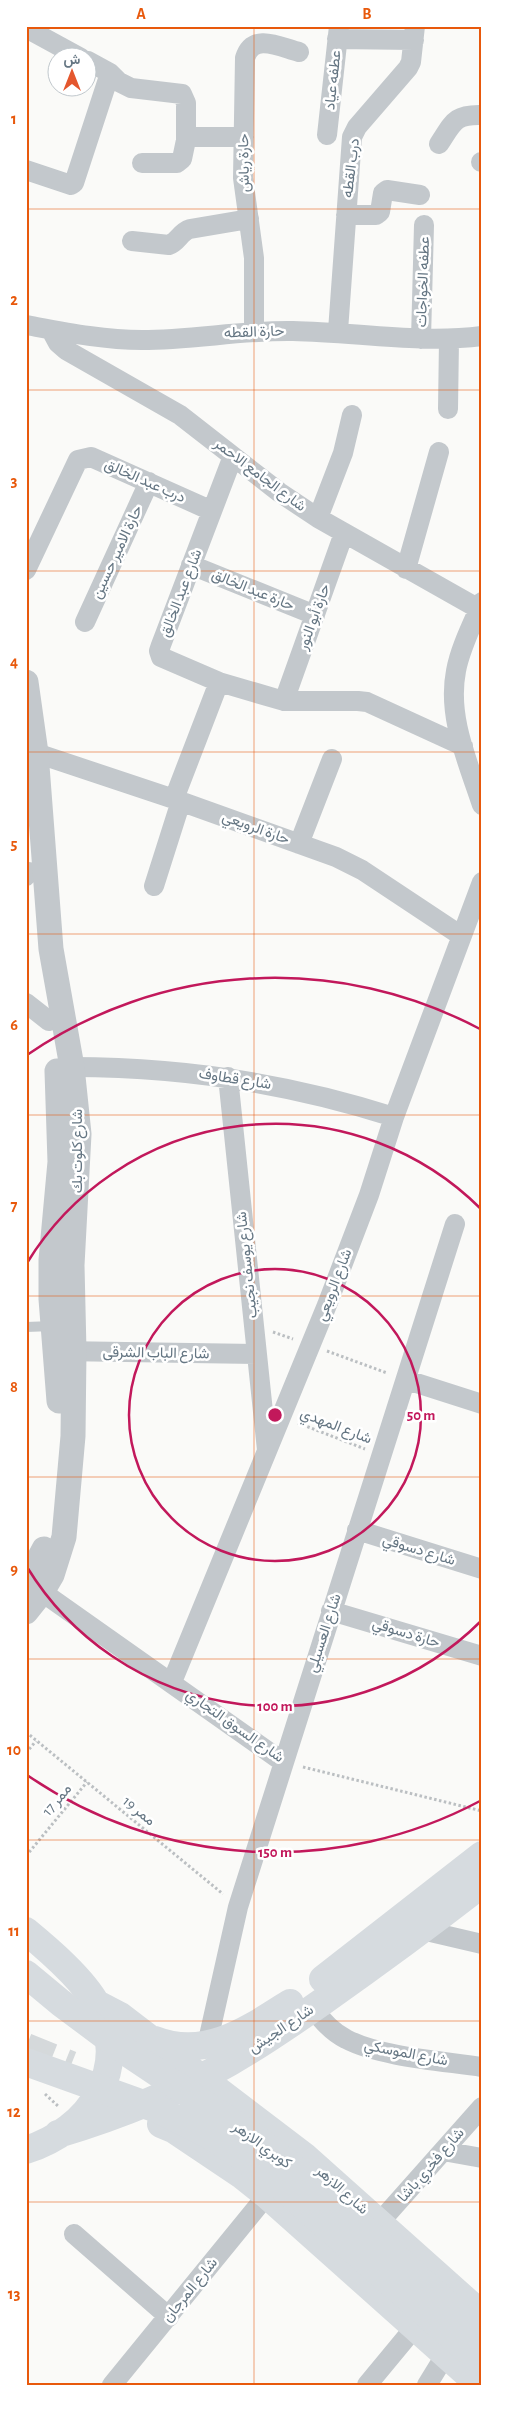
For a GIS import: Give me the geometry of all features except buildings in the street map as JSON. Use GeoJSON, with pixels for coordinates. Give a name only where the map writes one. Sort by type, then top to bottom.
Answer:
{"type":"FeatureCollection","features":[{"type":"Feature","properties":{"kind":"main road","name":"شارع الجيش"},"geometry":{"type":"LineString","coordinates":[[147,2037],[176,2046],[207,2045],[236,2036],[294,2000],[410,1913],[482,1855]]}},
{"type":"Feature","properties":{"kind":"main road","name":"شارع الجيش"},"geometry":{"type":"LineString","coordinates":[[67,2128],[124,2113],[202,2078],[259,2045],[422,1930],[482,1884]]}},
{"type":"Feature","properties":{"kind":"main road"},"geometry":{"type":"LineString","coordinates":[[26,1931],[64,1966],[97,2004],[110,2040],[111,2060],[106,2078],[98,2094],[67,2128],[51,2140],[26,2150]]}},
{"type":"Feature","properties":{"kind":"main road","name":"كوبري الازهر"},"geometry":{"type":"LineString","coordinates":[[26,1974],[92,2027],[160,2076],[261,2142],[317,2186],[482,2336]]}},
{"type":"Feature","properties":{"kind":"main road","name":"شارع الازهر"},"geometry":{"type":"LineString","coordinates":[[97,2004],[120,2016],[305,2157],[482,2315]]}},
{"type":"Feature","properties":{"kind":"main road","name":"كوبري الازهر"},"geometry":{"type":"LineString","coordinates":[[26,2062],[157,2109],[234,2150],[280,2186],[482,2363]]}},
{"type":"Feature","properties":{"kind":"main road"},"geometry":{"type":"LineString","coordinates":[[124,2113],[173,2129],[243,2176],[267,2195],[480,2385]]}},
{"type":"Feature","properties":{"kind":"street"},"geometry":{"type":"LineString","coordinates":[[26,28],[63,48]]}},
{"type":"Feature","properties":{"kind":"street","name":"درب القطه"},"geometry":{"type":"LineString","coordinates":[[338,32],[414,33],[411,62],[408,68],[357,127],[352,137],[338,332]]}},
{"type":"Feature","properties":{"kind":"street","name":"عطفه عياد"},"geometry":{"type":"LineString","coordinates":[[327,135],[338,32]]}},
{"type":"Feature","properties":{"kind":"street","name":"حارة رياش"},"geometry":{"type":"LineString","coordinates":[[254,330],[254,258],[243,178],[245,58],[247,50],[253,44],[262,42],[299,52]]}},
{"type":"Feature","properties":{"kind":"street"},"geometry":{"type":"LineString","coordinates":[[98,66],[110,73],[119,82],[131,88],[182,94],[186,103],[186,140],[182,158],[178,163],[142,163]]}},
{"type":"Feature","properties":{"kind":"street"},"geometry":{"type":"LineString","coordinates":[[27,170],[68,184],[74,183],[110,73]]}},
{"type":"Feature","properties":{"kind":"street"},"geometry":{"type":"LineString","coordinates":[[439,144],[456,119],[468,115],[482,116]]}},
{"type":"Feature","properties":{"kind":"street"},"geometry":{"type":"LineString","coordinates":[[186,140],[190,137],[244,137]]}},
{"type":"Feature","properties":{"kind":"street"},"geometry":{"type":"LineString","coordinates":[[346,215],[376,215],[380,212],[383,193],[387,190],[420,195]]}},
{"type":"Feature","properties":{"kind":"street"},"geometry":{"type":"LineString","coordinates":[[132,242],[169,245],[174,243],[184,231],[190,228],[248,219]]}},
{"type":"Feature","properties":{"kind":"street","name":"عطفه الخواجات"},"geometry":{"type":"LineString","coordinates":[[421,338],[424,225]]}},
{"type":"Feature","properties":{"kind":"street","name":"حارة القطه"},"geometry":{"type":"LineString","coordinates":[[26,325],[121,339],[144,340],[254,330],[338,332],[449,340],[482,336]]}},
{"type":"Feature","properties":{"kind":"street","name":"شارع الجامع الاحمر"},"geometry":{"type":"LineString","coordinates":[[52,330],[58,343],[66,350],[180,415],[279,492],[318,518],[406,569],[480,605]]}},
{"type":"Feature","properties":{"kind":"street"},"geometry":{"type":"LineString","coordinates":[[448,409],[449,340]]}},
{"type":"Feature","properties":{"kind":"street"},"geometry":{"type":"LineString","coordinates":[[318,518],[343,453],[352,415]]}},
{"type":"Feature","properties":{"kind":"street"},"geometry":{"type":"LineString","coordinates":[[406,569],[439,452]]}},
{"type":"Feature","properties":{"kind":"street","name":"شارع عبد الخالق"},"geometry":{"type":"LineString","coordinates":[[233,456],[159,651],[162,657],[219,682],[284,701],[367,702],[463,746]]}},
{"type":"Feature","properties":{"kind":"street","name":"درب عبد الخالق"},"geometry":{"type":"LineString","coordinates":[[26,570],[78,460],[91,457],[212,511]]}},
{"type":"Feature","properties":{"kind":"street","name":"حارة الامير حسين"},"geometry":{"type":"LineString","coordinates":[[85,622],[149,482]]}},
{"type":"Feature","properties":{"kind":"street","name":"حارة أبو النور"},"geometry":{"type":"LineString","coordinates":[[284,701],[344,533]]}},
{"type":"Feature","properties":{"kind":"street","name":"حارة عبد الخالق"},"geometry":{"type":"LineString","coordinates":[[191,565],[315,615]]}},
{"type":"Feature","properties":{"kind":"street"},"geometry":{"type":"LineString","coordinates":[[480,605],[456,669],[454,688],[456,717],[463,746],[482,805]]}},
{"type":"Feature","properties":{"kind":"street","name":"شارع كلوت بك"},"geometry":{"type":"LineString","coordinates":[[26,682],[36,753],[56,1019],[55,1052],[60,1127],[60,1162],[51,1260],[53,1326],[65,1351]]}},
{"type":"Feature","properties":{"kind":"street"},"geometry":{"type":"LineString","coordinates":[[154,886],[178,800],[219,682]]}},
{"type":"Feature","properties":{"kind":"street","name":"حارة الرويعي"},"geometry":{"type":"LineString","coordinates":[[36,753],[178,800],[336,857],[362,870],[460,935]]}},
{"type":"Feature","properties":{"kind":"street"},"geometry":{"type":"LineString","coordinates":[[299,844],[332,759]]}},
{"type":"Feature","properties":{"kind":"street","name":"شارع كلوت بك"},"geometry":{"type":"LineString","coordinates":[[26,831],[36,959],[72,1067],[79,1134],[65,1351],[73,1436],[64,1536],[57,1562],[34,1588],[26,1612]]}},
{"type":"Feature","properties":{"kind":"street","name":"شارع الرويعي"},"geometry":{"type":"LineString","coordinates":[[172,1682],[282,1417],[369,1194],[394,1117],[460,935],[476,915],[482,882]]}},
{"type":"Feature","properties":{"kind":"street"},"geometry":{"type":"LineString","coordinates":[[26,1003],[56,1019]]}},
{"type":"Feature","properties":{"kind":"street","name":"شارع قطاوف"},"geometry":{"type":"LineString","coordinates":[[72,1067],[150,1069],[228,1077],[312,1093],[394,1117]]}},
{"type":"Feature","properties":{"kind":"street","name":"شارع يوسف نجيب"},"geometry":{"type":"LineString","coordinates":[[228,1077],[267,1452]]}},
{"type":"Feature","properties":{"kind":"street","name":"شارع العسيلي"},"geometry":{"type":"LineString","coordinates":[[207,2045],[238,1907],[455,1224]]}},
{"type":"Feature","properties":{"kind":"street","name":"شارع الباب الشرقى"},"geometry":{"type":"LineString","coordinates":[[65,1351],[257,1354]]}},
{"type":"Feature","properties":{"kind":"street"},"geometry":{"type":"LineString","coordinates":[[406,1380],[482,1404]]}},
{"type":"Feature","properties":{"kind":"street","name":"شارع دسوقي"},"geometry":{"type":"LineString","coordinates":[[357,1530],[482,1569]]}},
{"type":"Feature","properties":{"kind":"street","name":"شارع السوق التجاري"},"geometry":{"type":"LineString","coordinates":[[34,1588],[172,1682],[283,1762]]}},
{"type":"Feature","properties":{"kind":"street","name":"حارة دسوقي"},"geometry":{"type":"LineString","coordinates":[[331,1611],[482,1656]]}},
{"type":"Feature","properties":{"kind":"street"},"geometry":{"type":"LineString","coordinates":[[422,1930],[482,1944]]}},
{"type":"Feature","properties":{"kind":"street","name":"شارع الموسكي"},"geometry":{"type":"LineString","coordinates":[[313,2008],[335,2033],[365,2047],[482,2067]]}},
{"type":"Feature","properties":{"kind":"street","name":"شارع فخري باشا"},"geometry":{"type":"LineString","coordinates":[[379,2223],[482,2107]]}},
{"type":"Feature","properties":{"kind":"street"},"geometry":{"type":"LineString","coordinates":[[443,2151],[482,2158]]}},
{"type":"Feature","properties":{"kind":"street","name":"شارع المرجان"},"geometry":{"type":"LineString","coordinates":[[112,2385],[267,2195]]}},
{"type":"Feature","properties":{"kind":"street"},"geometry":{"type":"LineString","coordinates":[[74,2234],[169,2317]]}},
{"type":"Feature","properties":{"kind":"street"},"geometry":{"type":"LineString","coordinates":[[367,2385],[415,2327]]}},
{"type":"Feature","properties":{"kind":"street"},"geometry":{"type":"LineString","coordinates":[[428,2385],[446,2354]]}},
{"type":"Feature","properties":{"kind":"lane"},"geometry":{"type":"LineString","coordinates":[[26,1327],[53,1326]]}},
{"type":"Feature","properties":{"kind":"path","name":"شارع المهدي"},"geometry":{"type":"LineString","coordinates":[[282,1417],[382,1456]]}},
{"type":"Feature","properties":{"kind":"path","name":"ممر 19"},"geometry":{"type":"LineString","coordinates":[[26,1732],[238,1907]]}},
{"type":"Feature","properties":{"kind":"path"},"geometry":{"type":"LineString","coordinates":[[26,1753],[36,1741]]}},
{"type":"Feature","properties":{"kind":"path","name":"شارع السوق التجاري"},"geometry":{"type":"LineString","coordinates":[[283,1762],[482,1811]]}},
{"type":"Feature","properties":{"kind":"path","name":"ممر 17"},"geometry":{"type":"LineString","coordinates":[[26,1856],[87,1782]]}},
{"type":"Feature","properties":{"kind":"path"},"geometry":{"type":"LineString","coordinates":[[40,2090],[67,2128]]}},
{"type":"Feature","properties":{"kind":"tunnel"},"geometry":{"type":"LineString","coordinates":[[26,2047],[71,2065]]}}]}
